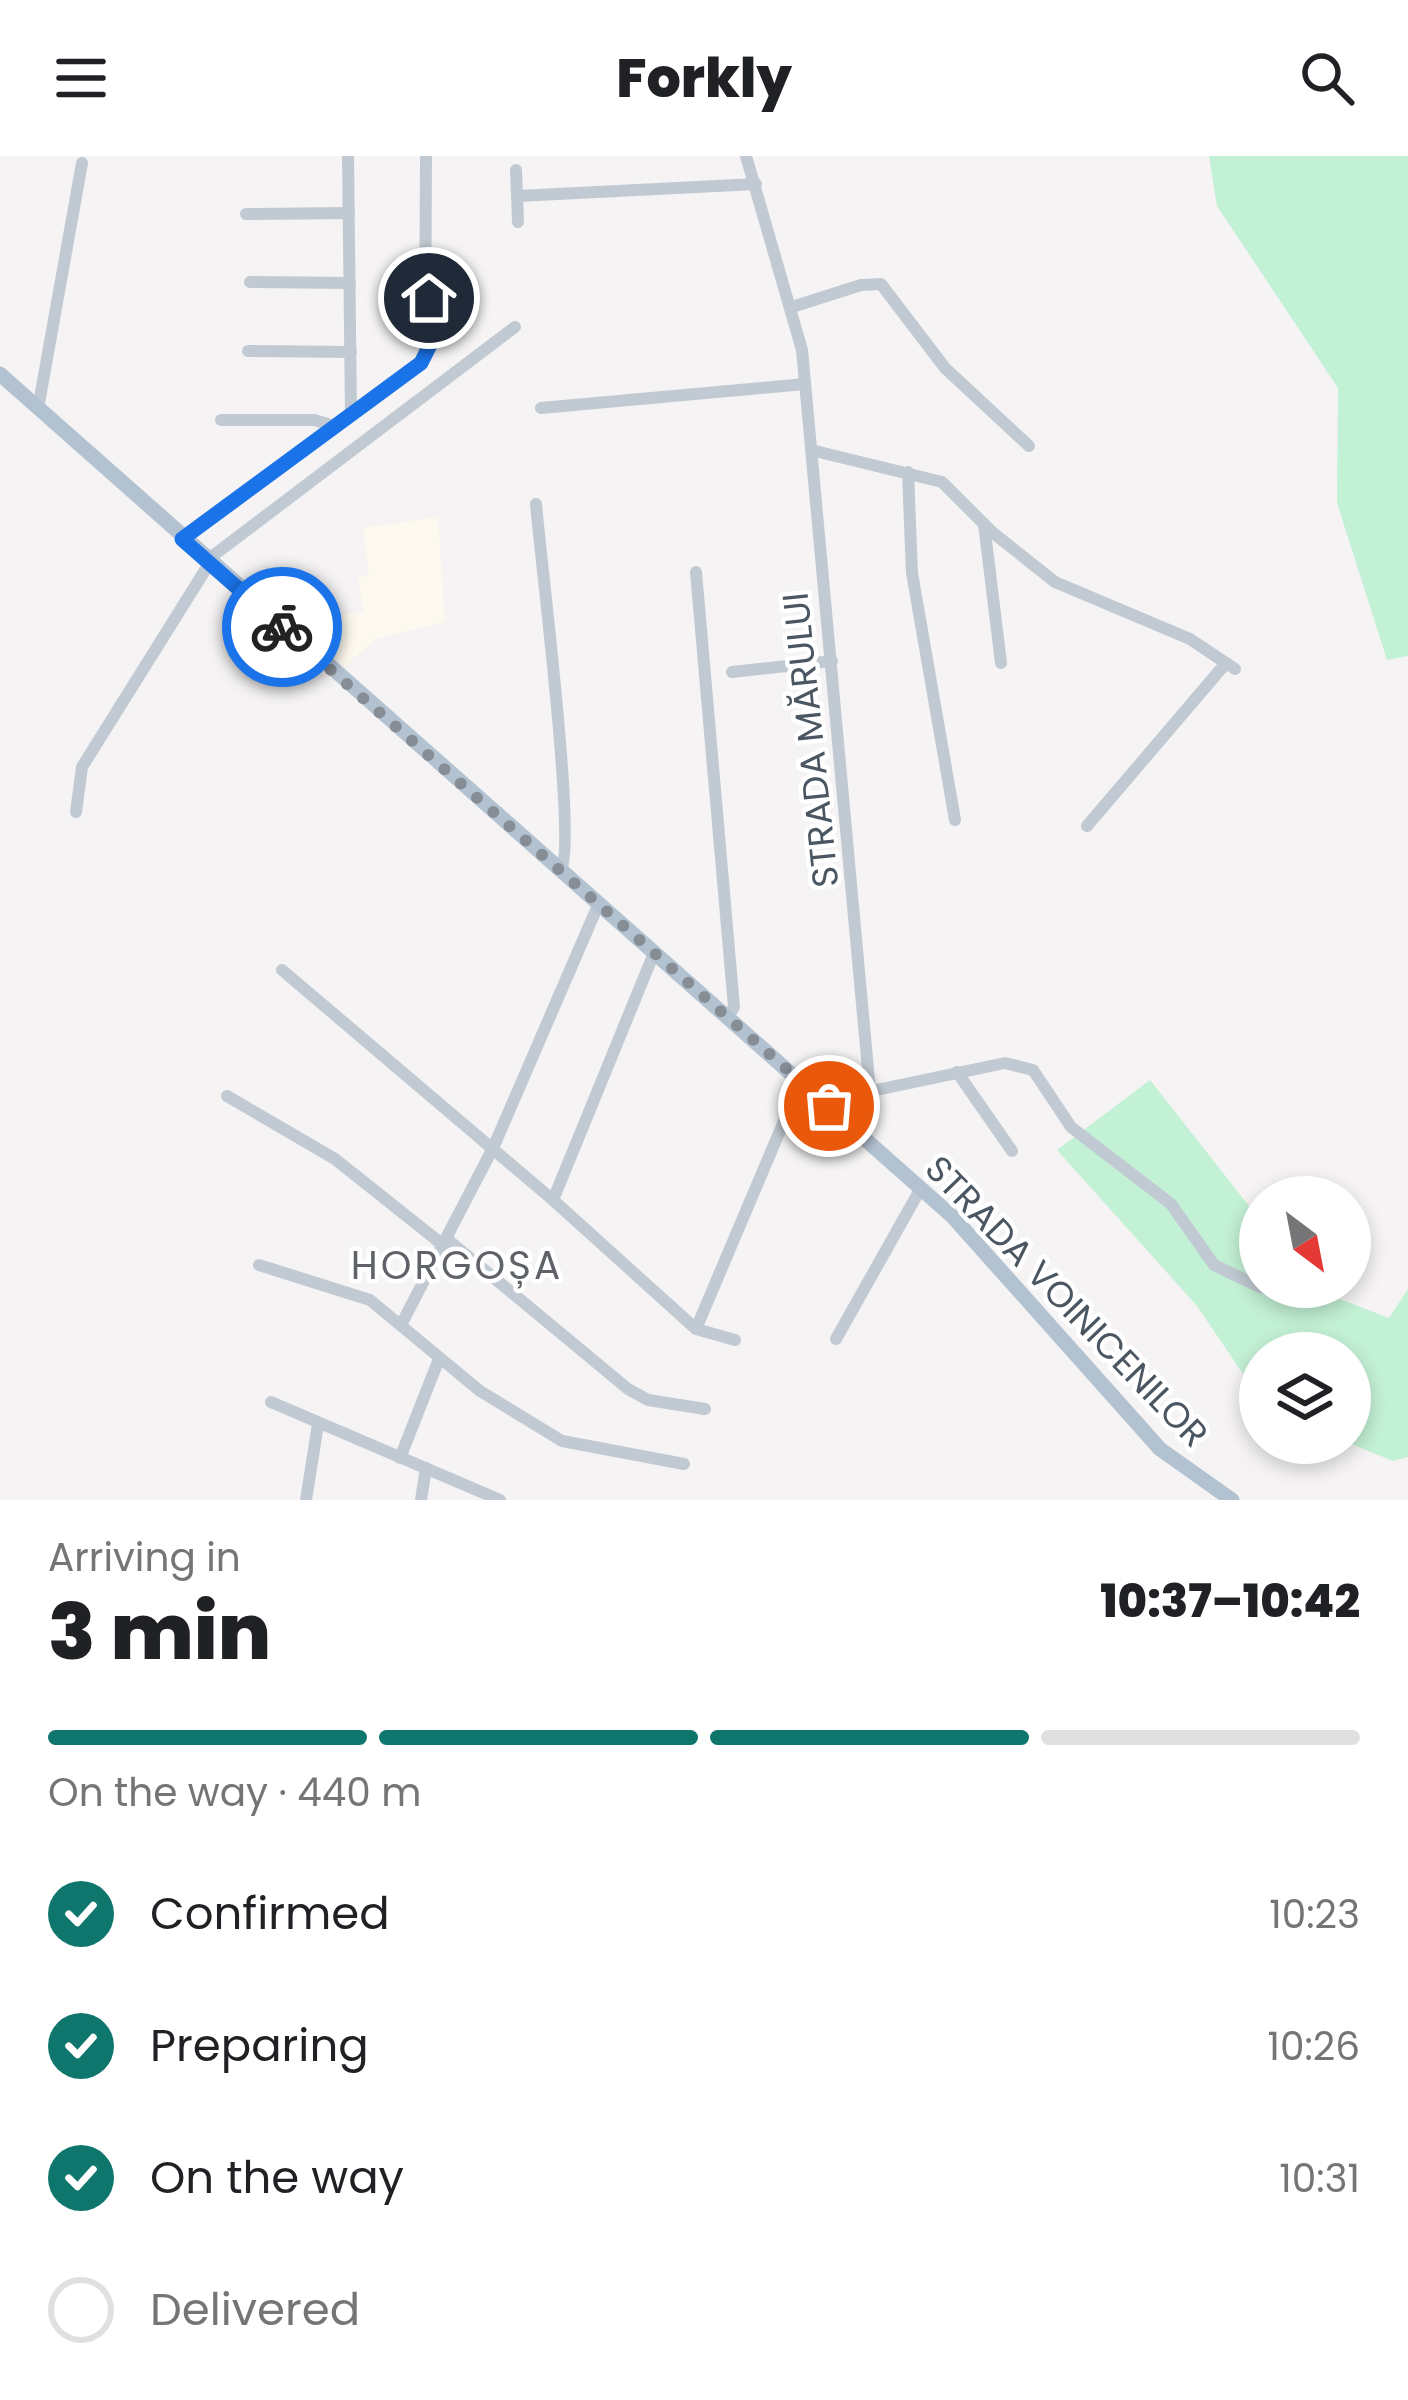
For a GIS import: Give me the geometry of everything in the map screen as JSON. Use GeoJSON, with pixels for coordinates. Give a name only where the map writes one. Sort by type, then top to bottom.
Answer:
{"type":"FeatureCollection","features":[{"type":"Feature","properties":{"kind":"main road","name":"STRADA VOINICENILOR"},"geometry":{"type":"LineString","coordinates":[[0,374],[208,563],[921,1188],[980,1246],[1160,1449],[1232,1500]]}},
{"type":"Feature","properties":{"kind":"street"},"geometry":{"type":"LineString","coordinates":[[348,156],[351,414]]}},
{"type":"Feature","properties":{"kind":"street"},"geometry":{"type":"LineString","coordinates":[[182,539],[421,363],[428,351],[426,156]]}},
{"type":"Feature","properties":{"kind":"street","name":"STRADA MĂRULUI"},"geometry":{"type":"LineString","coordinates":[[746,156],[792,307],[805,384],[870,1091]]}},
{"type":"Feature","properties":{"kind":"street"},"geometry":{"type":"LineString","coordinates":[[38,409],[82,163]]}},
{"type":"Feature","properties":{"kind":"street"},"geometry":{"type":"LineString","coordinates":[[516,170],[518,222]]}},
{"type":"Feature","properties":{"kind":"street"},"geometry":{"type":"LineString","coordinates":[[518,196],[755,184]]}},
{"type":"Feature","properties":{"kind":"street"},"geometry":{"type":"LineString","coordinates":[[246,214],[349,213]]}},
{"type":"Feature","properties":{"kind":"street"},"geometry":{"type":"LineString","coordinates":[[250,282],[350,283]]}},
{"type":"Feature","properties":{"kind":"street"},"geometry":{"type":"LineString","coordinates":[[792,307],[862,285],[881,284],[945,368],[1028,446]]}},
{"type":"Feature","properties":{"kind":"street"},"geometry":{"type":"LineString","coordinates":[[76,812],[82,767],[208,563],[515,327]]}},
{"type":"Feature","properties":{"kind":"street"},"geometry":{"type":"LineString","coordinates":[[248,351],[351,352]]}},
{"type":"Feature","properties":{"kind":"street"},"geometry":{"type":"LineString","coordinates":[[542,408],[805,384]]}},
{"type":"Feature","properties":{"kind":"street"},"geometry":{"type":"LineString","coordinates":[[221,420],[327,421],[335,426]]}},
{"type":"Feature","properties":{"kind":"street"},"geometry":{"type":"LineString","coordinates":[[812,450],[908,472],[955,490],[985,524],[1054,581],[1190,639],[1230,666],[1087,826]]}},
{"type":"Feature","properties":{"kind":"street"},"geometry":{"type":"LineString","coordinates":[[908,472],[912,573],[955,820]]}},
{"type":"Feature","properties":{"kind":"street"},"geometry":{"type":"LineString","coordinates":[[536,504],[565,826],[567,861],[561,869]]}},
{"type":"Feature","properties":{"kind":"street"},"geometry":{"type":"LineString","coordinates":[[985,524],[1001,663]]}},
{"type":"Feature","properties":{"kind":"street"},"geometry":{"type":"LineString","coordinates":[[696,572],[734,1007],[729,1016]]}},
{"type":"Feature","properties":{"kind":"street"},"geometry":{"type":"LineString","coordinates":[[732,672],[832,661]]}},
{"type":"Feature","properties":{"kind":"street"},"geometry":{"type":"LineString","coordinates":[[402,1323],[494,1146],[599,903]]}},
{"type":"Feature","properties":{"kind":"street"},"geometry":{"type":"LineString","coordinates":[[553,1200],[654,952]]}},
{"type":"Feature","properties":{"kind":"street"},"geometry":{"type":"LineString","coordinates":[[282,970],[494,1146],[696,1330],[735,1340]]}},
{"type":"Feature","properties":{"kind":"street"},"geometry":{"type":"LineString","coordinates":[[824,1101],[997,1065],[1033,1070],[1071,1127],[1171,1204],[1214,1265],[1239,1277]]}},
{"type":"Feature","properties":{"kind":"street"},"geometry":{"type":"LineString","coordinates":[[957,1072],[1012,1151]]}},
{"type":"Feature","properties":{"kind":"street"},"geometry":{"type":"LineString","coordinates":[[696,1330],[801,1081]]}},
{"type":"Feature","properties":{"kind":"street"},"geometry":{"type":"LineString","coordinates":[[227,1096],[335,1159],[628,1389],[648,1400],[705,1409]]}},
{"type":"Feature","properties":{"kind":"street"},"geometry":{"type":"LineString","coordinates":[[836,1340],[921,1188]]}},
{"type":"Feature","properties":{"kind":"street"},"geometry":{"type":"LineString","coordinates":[[259,1264],[349,1291],[402,1323],[439,1359],[519,1418],[562,1442],[684,1464]]}},
{"type":"Feature","properties":{"kind":"street"},"geometry":{"type":"LineString","coordinates":[[400,1458],[439,1359]]}},
{"type":"Feature","properties":{"kind":"street"},"geometry":{"type":"LineString","coordinates":[[271,1402],[426,1468],[477,1495],[500,1500]]}},
{"type":"Feature","properties":{"kind":"street"},"geometry":{"type":"LineString","coordinates":[[306,1500],[318,1424]]}},
{"type":"Feature","properties":{"kind":"street"},"geometry":{"type":"LineString","coordinates":[[421,1500],[426,1468]]}},
{"type":"Feature","properties":{"kind":"shaded area"},"geometry":{"type":"Polygon","coordinates":[[[438,517],[445,622],[377,638],[345,666],[315,640],[341,615],[363,612],[358,578],[369,575],[363,528],[438,517]]]}},
{"type":"Feature","properties":{"kind":"green space"},"geometry":{"type":"Polygon","coordinates":[[[1209,156],[1408,156],[1408,656],[1387,660],[1337,503],[1338,388],[1217,206],[1209,156]]]}},
{"type":"Feature","properties":{"kind":"green space"},"geometry":{"type":"Polygon","coordinates":[[[1150,1080],[1239,1193],[1239,1308],[1363,1308],[1389,1318],[1408,1289],[1408,1457],[1393,1461],[1371,1452],[1371,1332],[1239,1332],[1239,1368],[1197,1306],[1057,1150],[1150,1080]]]}},
{"type":"Feature","properties":{"kind":"way so far"},"geometry":{"type":"LineString","coordinates":[[282,627],[829,1106]]}},
{"type":"Feature","properties":{"kind":"district","name":"HORGOȘA"},"geometry":{"type":"Point","coordinates":[457,1265]}},
{"type":"Feature","properties":{"kind":"route"},"geometry":{"type":"LineString","coordinates":[[282,627],[182,539],[421,363],[430,345],[429,298]]}}]}
